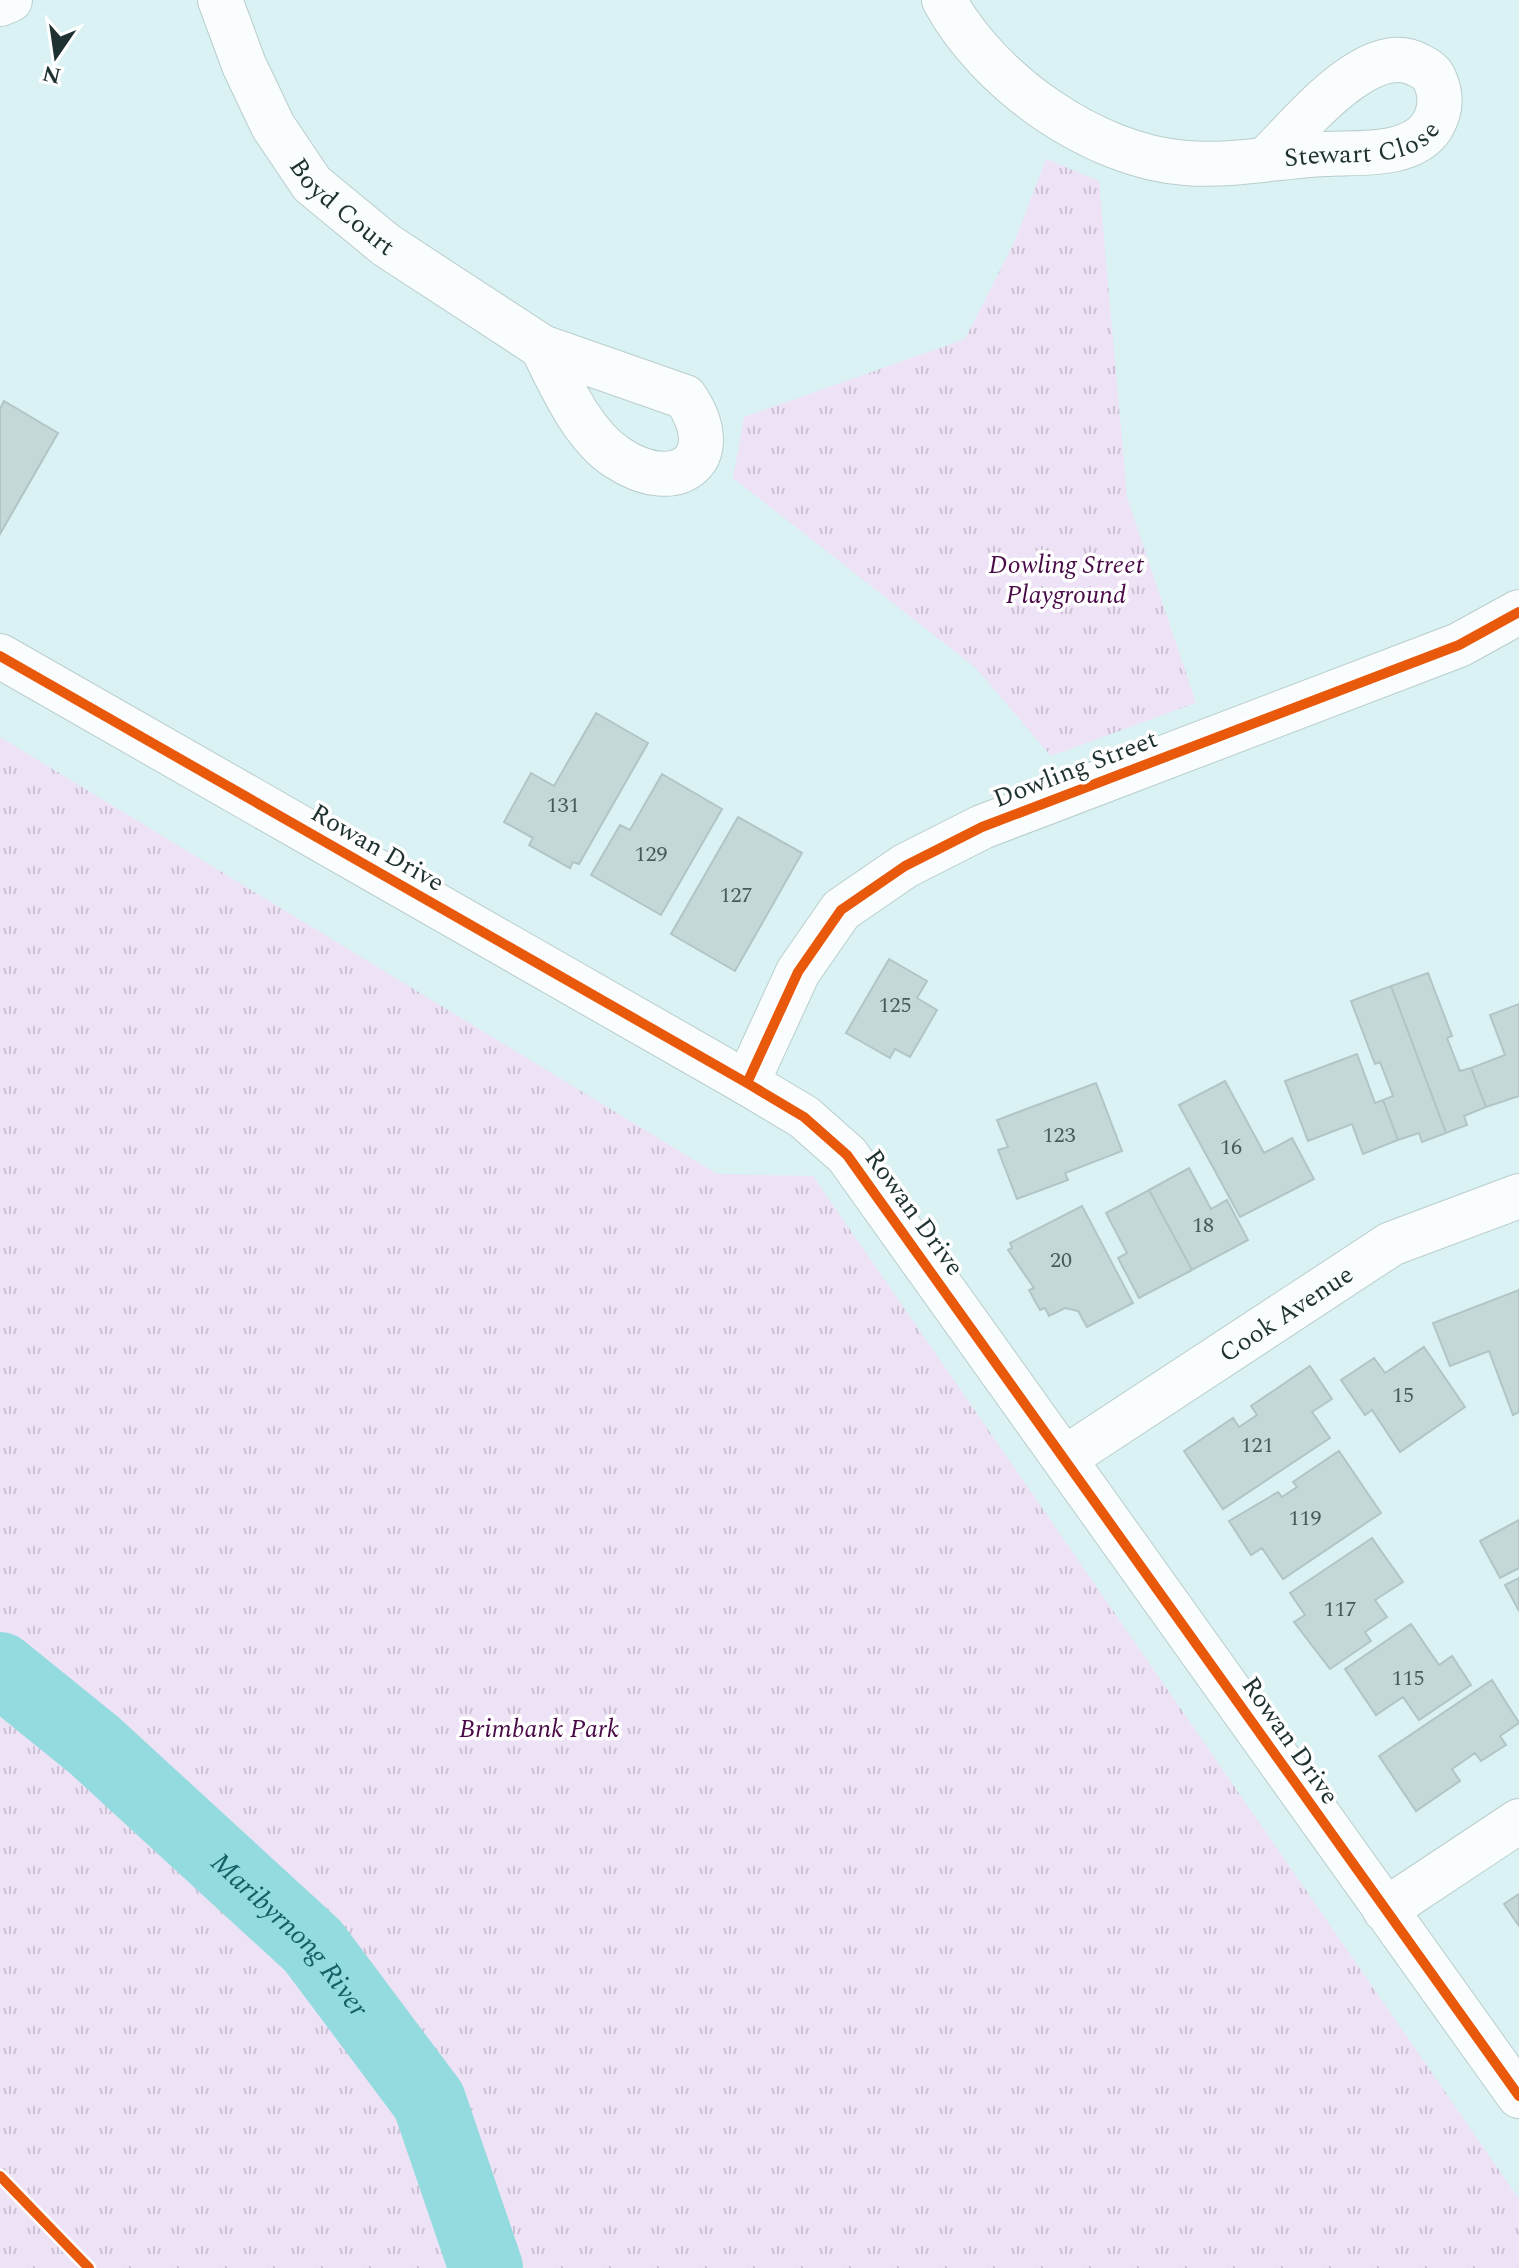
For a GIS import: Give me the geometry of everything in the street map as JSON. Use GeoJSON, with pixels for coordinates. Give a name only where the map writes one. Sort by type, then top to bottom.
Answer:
{"type":"FeatureCollection","features":[{"type":"Feature","properties":{"kind":"street"},"geometry":{"type":"LineString","coordinates":[[0,4],[10,0]]}},
{"type":"Feature","properties":{"kind":"street","name":"Boyd Court"},"geometry":{"type":"LineString","coordinates":[[220,0],[244,65],[273,126],[312,184],[386,245],[542,347]]}},
{"type":"Feature","properties":{"kind":"street","name":"Stewart Close"},"geometry":{"type":"LineString","coordinates":[[944,0],[970,42],[1008,79],[1101,142],[1132,153],[1183,163],[1216,164],[1268,157]]}},
{"type":"Feature","properties":{"kind":"street","name":"Dowling Street"},"geometry":{"type":"LineString","coordinates":[[747,1083],[798,972],[841,910],[905,866],[982,827],[1459,645],[1519,612]]}},
{"type":"Feature","properties":{"kind":"street","name":"Rowan Drive"},"geometry":{"type":"LineString","coordinates":[[0,656],[747,1083],[804,1117],[847,1155],[1519,2096]]}},
{"type":"Feature","properties":{"kind":"street","name":"Cook Avenue"},"geometry":{"type":"LineString","coordinates":[[1065,1458],[1391,1244],[1519,1196]]}},
{"type":"Feature","properties":{"kind":"street"},"geometry":{"type":"LineString","coordinates":[[1385,1910],[1519,1821]]}},
{"type":"Feature","properties":{"kind":"green space","name":"Dowling Street Playground"},"geometry":{"type":"Polygon","coordinates":[[[1046,159],[1099,181],[1127,497],[1196,703],[1051,756],[976,668],[733,478],[744,417],[965,339],[1014,243],[1046,159]]]}},
{"type":"Feature","properties":{"kind":"green space","name":"Brimbank Park"},"geometry":{"type":"Polygon","coordinates":[[[0,737],[717,1174],[813,1176],[1519,2199],[1519,2268],[0,2268],[0,737]]]}},
{"type":"Feature","properties":{"kind":"building"},"geometry":{"type":"Polygon","coordinates":[[[4,401],[58,433],[0,534],[0,409],[4,401]]]}},
{"type":"Feature","properties":{"kind":"building"},"geometry":{"type":"Polygon","coordinates":[[[596,713],[648,743],[579,864],[573,862],[570,868],[529,845],[533,838],[504,822],[531,773],[554,786],[596,713]]]}},
{"type":"Feature","properties":{"kind":"building"},"geometry":{"type":"Polygon","coordinates":[[[662,774],[722,809],[661,915],[591,875],[620,825],[630,830],[662,774]]]}},
{"type":"Feature","properties":{"kind":"building"},"geometry":{"type":"Polygon","coordinates":[[[738,817],[802,853],[735,971],[671,934],[738,817]]]}},
{"type":"Feature","properties":{"kind":"building"},"geometry":{"type":"Polygon","coordinates":[[[889,959],[927,981],[917,998],[937,1010],[910,1057],[895,1049],[890,1058],[846,1033],[889,959]]]}},
{"type":"Feature","properties":{"kind":"building"},"geometry":{"type":"Polygon","coordinates":[[[1428,973],[1452,1036],[1447,1038],[1460,1071],[1471,1068],[1486,1107],[1464,1116],[1467,1125],[1446,1133],[1391,986],[1428,973]]]}},
{"type":"Feature","properties":{"kind":"building"},"geometry":{"type":"Polygon","coordinates":[[[1391,986],[1446,1133],[1422,1142],[1419,1133],[1398,1140],[1383,1100],[1393,1096],[1380,1062],[1375,1064],[1351,1001],[1391,986]]]}},
{"type":"Feature","properties":{"kind":"building"},"geometry":{"type":"Polygon","coordinates":[[[1519,1004],[1519,1096],[1486,1107],[1471,1068],[1505,1055],[1490,1015],[1519,1004]]]}},
{"type":"Feature","properties":{"kind":"building"},"geometry":{"type":"Polygon","coordinates":[[[1357,1054],[1375,1103],[1383,1100],[1398,1140],[1363,1154],[1352,1124],[1308,1141],[1285,1081],[1357,1054]]]}},
{"type":"Feature","properties":{"kind":"building"},"geometry":{"type":"Polygon","coordinates":[[[1225,1081],[1264,1153],[1292,1138],[1314,1179],[1240,1217],[1179,1105],[1225,1081]]]}},
{"type":"Feature","properties":{"kind":"building"},"geometry":{"type":"Polygon","coordinates":[[[1096,1083],[1122,1151],[1065,1173],[1068,1180],[1017,1199],[998,1150],[1008,1147],[997,1120],[1096,1083]]]}},
{"type":"Feature","properties":{"kind":"building"},"geometry":{"type":"Polygon","coordinates":[[[1189,1168],[1211,1209],[1227,1200],[1248,1240],[1192,1270],[1149,1190],[1189,1168]]]}},
{"type":"Feature","properties":{"kind":"building"},"geometry":{"type":"Polygon","coordinates":[[[1149,1190],[1192,1270],[1139,1298],[1118,1258],[1127,1253],[1106,1213],[1149,1190]]]}},
{"type":"Feature","properties":{"kind":"building"},"geometry":{"type":"Polygon","coordinates":[[[1082,1206],[1133,1303],[1087,1327],[1078,1311],[1065,1308],[1049,1316],[1045,1308],[1040,1310],[1029,1290],[1034,1288],[1008,1250],[1012,1248],[1010,1243],[1082,1206]]]}},
{"type":"Feature","properties":{"kind":"building"},"geometry":{"type":"Polygon","coordinates":[[[1519,1290],[1519,1412],[1513,1415],[1489,1351],[1450,1366],[1433,1323],[1519,1290]]]}},
{"type":"Feature","properties":{"kind":"building"},"geometry":{"type":"Polygon","coordinates":[[[1424,1347],[1465,1407],[1400,1452],[1372,1410],[1365,1415],[1341,1380],[1374,1358],[1385,1373],[1424,1347]]]}},
{"type":"Feature","properties":{"kind":"building"},"geometry":{"type":"Polygon","coordinates":[[[1310,1366],[1332,1399],[1312,1412],[1330,1438],[1223,1509],[1184,1451],[1233,1418],[1239,1427],[1257,1415],[1251,1406],[1310,1366]]]}},
{"type":"Feature","properties":{"kind":"building"},"geometry":{"type":"Polygon","coordinates":[[[1339,1451],[1381,1513],[1283,1579],[1262,1548],[1251,1555],[1229,1521],[1278,1492],[1282,1497],[1297,1487],[1293,1482],[1339,1451]]]}},
{"type":"Feature","properties":{"kind":"building"},"geometry":{"type":"Polygon","coordinates":[[[1519,1520],[1519,1568],[1500,1578],[1480,1541],[1519,1520]]]}},
{"type":"Feature","properties":{"kind":"building"},"geometry":{"type":"Polygon","coordinates":[[[1372,1538],[1403,1582],[1375,1600],[1387,1617],[1365,1632],[1371,1641],[1330,1669],[1294,1622],[1305,1615],[1290,1593],[1372,1538]]]}},
{"type":"Feature","properties":{"kind":"building"},"geometry":{"type":"Polygon","coordinates":[[[1519,1578],[1519,1611],[1505,1585],[1519,1578]]]}},
{"type":"Feature","properties":{"kind":"building"},"geometry":{"type":"Polygon","coordinates":[[[1411,1624],[1439,1665],[1452,1656],[1471,1685],[1419,1720],[1403,1697],[1376,1715],[1345,1669],[1411,1624]]]}},
{"type":"Feature","properties":{"kind":"building"},"geometry":{"type":"Polygon","coordinates":[[[1492,1680],[1519,1723],[1500,1736],[1506,1745],[1481,1761],[1475,1753],[1452,1769],[1460,1781],[1416,1811],[1379,1756],[1492,1680]]]}},
{"type":"Feature","properties":{"kind":"building"},"geometry":{"type":"Polygon","coordinates":[[[1519,1894],[1519,1926],[1504,1904],[1519,1894]]]}},
{"type":"Feature","properties":{"kind":"waterway","name":"Maribyrnong River"},"geometry":{"type":"LineString","coordinates":[[0,1669],[94,1745],[313,1946],[429,2101],[486,2268]]}},
{"type":"Feature","properties":{"kind":"cycle path"},"geometry":{"type":"LineString","coordinates":[[747,1083],[798,972],[841,910],[905,866],[982,827],[1459,645],[1519,612]]}},
{"type":"Feature","properties":{"kind":"cycle path"},"geometry":{"type":"LineString","coordinates":[[0,656],[747,1083],[804,1117],[847,1155],[1519,2096]]}},
{"type":"Feature","properties":{"kind":"cycle path"},"geometry":{"type":"LineString","coordinates":[[0,2176],[89,2268]]}}]}
